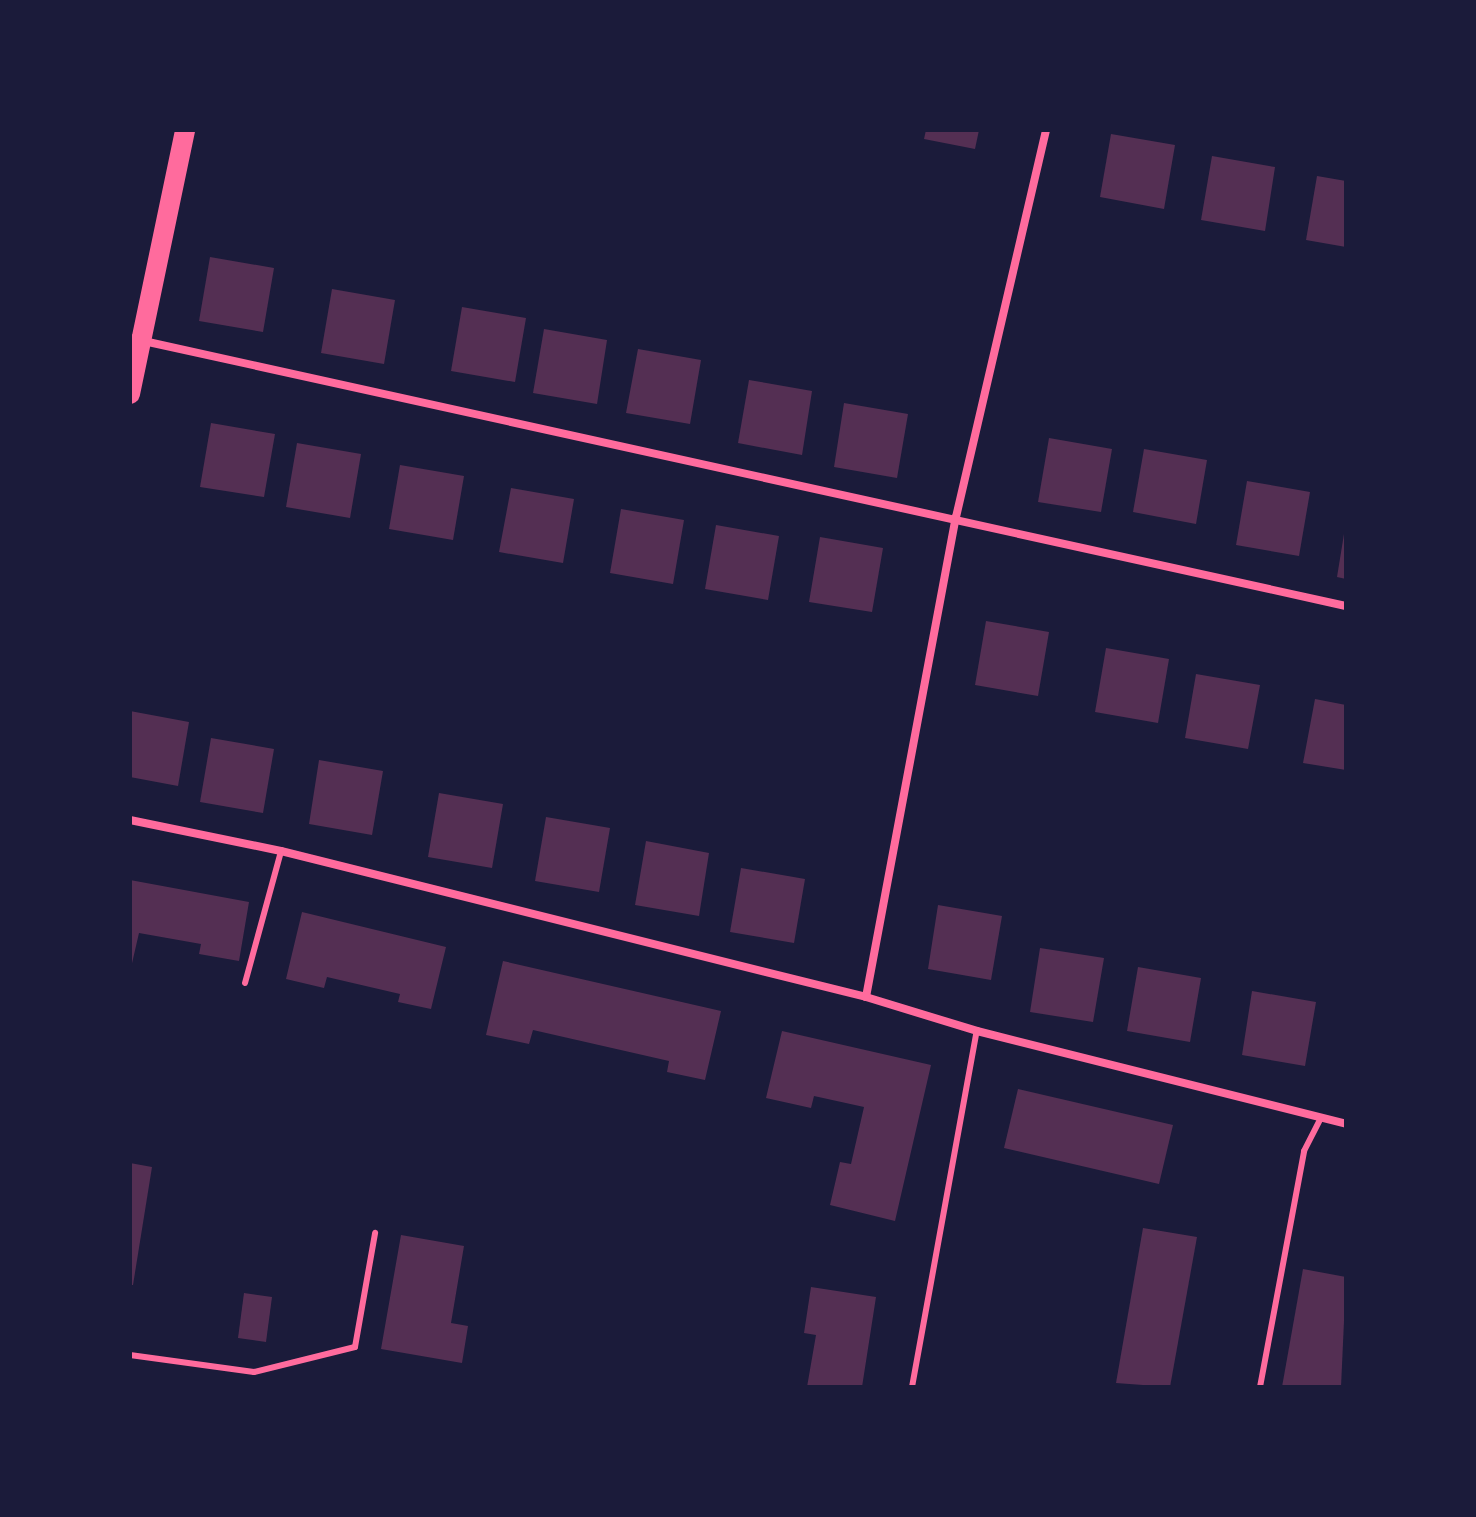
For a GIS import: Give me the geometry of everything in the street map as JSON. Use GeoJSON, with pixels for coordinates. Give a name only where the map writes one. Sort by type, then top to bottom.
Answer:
{"type":"FeatureCollection","features":[{"type":"Feature","properties":{"kind":"main road"},"geometry":{"type":"LineString","coordinates":[[130,394],[135,339],[185,130]]}},
{"type":"Feature","properties":{"kind":"street"},"geometry":{"type":"LineString","coordinates":[[866,997],[956,517],[1046,130]]}},
{"type":"Feature","properties":{"kind":"street"},"geometry":{"type":"LineString","coordinates":[[135,339],[956,517],[1346,606]]}},
{"type":"Feature","properties":{"kind":"street"},"geometry":{"type":"LineString","coordinates":[[130,820],[281,851],[866,997],[977,1031],[1346,1124]]}},
{"type":"Feature","properties":{"kind":"lane"},"geometry":{"type":"LineString","coordinates":[[245,983],[281,851]]}},
{"type":"Feature","properties":{"kind":"lane"},"geometry":{"type":"LineString","coordinates":[[912,1387],[977,1031]]}},
{"type":"Feature","properties":{"kind":"lane"},"geometry":{"type":"LineString","coordinates":[[1260,1387],[1304,1151],[1321,1118]]}},
{"type":"Feature","properties":{"kind":"lane"},"geometry":{"type":"LineString","coordinates":[[130,1355],[254,1372],[355,1347],[375,1233]]}},
{"type":"Feature","properties":{"kind":"building"},"geometry":{"type":"Polygon","coordinates":[[[926,130],[979,130],[975,149],[924,139],[926,130]]]}},
{"type":"Feature","properties":{"kind":"building"},"geometry":{"type":"Polygon","coordinates":[[[1111,134],[1175,145],[1164,209],[1100,197],[1111,134]]]}},
{"type":"Feature","properties":{"kind":"building"},"geometry":{"type":"Polygon","coordinates":[[[1212,156],[1275,167],[1265,231],[1201,220],[1212,156]]]}},
{"type":"Feature","properties":{"kind":"building"},"geometry":{"type":"Polygon","coordinates":[[[1317,176],[1346,181],[1346,247],[1306,240],[1317,176]]]}},
{"type":"Feature","properties":{"kind":"building"},"geometry":{"type":"Polygon","coordinates":[[[210,257],[274,268],[263,332],[199,321],[210,257]]]}},
{"type":"Feature","properties":{"kind":"building"},"geometry":{"type":"Polygon","coordinates":[[[332,289],[395,300],[384,364],[321,353],[332,289]]]}},
{"type":"Feature","properties":{"kind":"building"},"geometry":{"type":"Polygon","coordinates":[[[462,307],[526,318],[515,382],[451,371],[462,307]]]}},
{"type":"Feature","properties":{"kind":"building"},"geometry":{"type":"Polygon","coordinates":[[[544,329],[607,340],[597,404],[533,393],[544,329]]]}},
{"type":"Feature","properties":{"kind":"building"},"geometry":{"type":"Polygon","coordinates":[[[638,349],[701,360],[690,424],[626,413],[638,349]]]}},
{"type":"Feature","properties":{"kind":"building"},"geometry":{"type":"Polygon","coordinates":[[[749,380],[812,391],[802,455],[738,443],[749,380]]]}},
{"type":"Feature","properties":{"kind":"building"},"geometry":{"type":"Polygon","coordinates":[[[844,403],[908,414],[897,478],[834,467],[844,403]]]}},
{"type":"Feature","properties":{"kind":"building"},"geometry":{"type":"Polygon","coordinates":[[[211,423],[275,434],[264,497],[200,487],[211,423]]]}},
{"type":"Feature","properties":{"kind":"building"},"geometry":{"type":"Polygon","coordinates":[[[1049,438],[1112,449],[1101,512],[1038,502],[1049,438]]]}},
{"type":"Feature","properties":{"kind":"building"},"geometry":{"type":"Polygon","coordinates":[[[297,443],[361,454],[350,518],[286,507],[297,443]]]}},
{"type":"Feature","properties":{"kind":"building"},"geometry":{"type":"Polygon","coordinates":[[[1144,449],[1207,460],[1196,524],[1133,512],[1144,449]]]}},
{"type":"Feature","properties":{"kind":"building"},"geometry":{"type":"Polygon","coordinates":[[[400,465],[464,476],[453,540],[389,529],[400,465]]]}},
{"type":"Feature","properties":{"kind":"building"},"geometry":{"type":"Polygon","coordinates":[[[1247,481],[1310,492],[1299,556],[1236,545],[1247,481]]]}},
{"type":"Feature","properties":{"kind":"building"},"geometry":{"type":"Polygon","coordinates":[[[511,488],[574,499],[563,563],[499,552],[511,488]]]}},
{"type":"Feature","properties":{"kind":"building"},"geometry":{"type":"Polygon","coordinates":[[[621,509],[684,520],[673,584],[610,573],[621,509]]]}},
{"type":"Feature","properties":{"kind":"building"},"geometry":{"type":"Polygon","coordinates":[[[716,525],[779,536],[768,600],[705,589],[716,525]]]}},
{"type":"Feature","properties":{"kind":"building"},"geometry":{"type":"Polygon","coordinates":[[[1346,535],[1346,579],[1337,577],[1346,535]]]}},
{"type":"Feature","properties":{"kind":"building"},"geometry":{"type":"Polygon","coordinates":[[[820,537],[883,548],[872,612],[809,602],[820,537]]]}},
{"type":"Feature","properties":{"kind":"building"},"geometry":{"type":"Polygon","coordinates":[[[986,621],[1049,632],[1038,696],[975,685],[986,621]]]}},
{"type":"Feature","properties":{"kind":"building"},"geometry":{"type":"Polygon","coordinates":[[[1106,648],[1169,659],[1158,723],[1095,712],[1106,648]]]}},
{"type":"Feature","properties":{"kind":"building"},"geometry":{"type":"Polygon","coordinates":[[[1196,674],[1260,685],[1248,749],[1185,738],[1196,674]]]}},
{"type":"Feature","properties":{"kind":"building"},"geometry":{"type":"Polygon","coordinates":[[[1315,699],[1346,705],[1346,770],[1303,763],[1315,699]]]}},
{"type":"Feature","properties":{"kind":"building"},"geometry":{"type":"Polygon","coordinates":[[[130,711],[189,722],[178,786],[130,777],[130,711]]]}},
{"type":"Feature","properties":{"kind":"building"},"geometry":{"type":"Polygon","coordinates":[[[211,738],[274,749],[263,813],[200,802],[211,738]]]}},
{"type":"Feature","properties":{"kind":"building"},"geometry":{"type":"Polygon","coordinates":[[[319,760],[383,771],[372,835],[309,824],[319,760]]]}},
{"type":"Feature","properties":{"kind":"building"},"geometry":{"type":"Polygon","coordinates":[[[439,793],[503,804],[492,868],[428,857],[439,793]]]}},
{"type":"Feature","properties":{"kind":"building"},"geometry":{"type":"Polygon","coordinates":[[[546,817],[610,828],[599,892],[535,881],[546,817]]]}},
{"type":"Feature","properties":{"kind":"building"},"geometry":{"type":"Polygon","coordinates":[[[646,841],[709,853],[699,916],[635,905],[646,841]]]}},
{"type":"Feature","properties":{"kind":"building"},"geometry":{"type":"Polygon","coordinates":[[[741,868],[805,879],[794,943],[730,932],[741,868]]]}},
{"type":"Feature","properties":{"kind":"building"},"geometry":{"type":"Polygon","coordinates":[[[130,880],[249,902],[239,961],[199,954],[201,944],[139,933],[130,972],[130,880]]]}},
{"type":"Feature","properties":{"kind":"building"},"geometry":{"type":"Polygon","coordinates":[[[938,905],[1002,916],[991,980],[928,969],[938,905]]]}},
{"type":"Feature","properties":{"kind":"building"},"geometry":{"type":"Polygon","coordinates":[[[302,912],[446,947],[431,1009],[398,1002],[400,994],[327,977],[324,988],[286,979],[302,912]]]}},
{"type":"Feature","properties":{"kind":"building"},"geometry":{"type":"Polygon","coordinates":[[[1040,948],[1104,958],[1093,1022],[1030,1012],[1040,948]]]}},
{"type":"Feature","properties":{"kind":"building"},"geometry":{"type":"Polygon","coordinates":[[[503,961],[721,1011],[705,1080],[667,1072],[669,1061],[533,1030],[529,1044],[486,1035],[503,961]]]}},
{"type":"Feature","properties":{"kind":"building"},"geometry":{"type":"Polygon","coordinates":[[[1138,967],[1201,978],[1190,1042],[1127,1031],[1138,967]]]}},
{"type":"Feature","properties":{"kind":"building"},"geometry":{"type":"Polygon","coordinates":[[[1252,991],[1316,1002],[1305,1066],[1242,1055],[1252,991]]]}},
{"type":"Feature","properties":{"kind":"building"},"geometry":{"type":"Polygon","coordinates":[[[782,1031],[931,1065],[895,1221],[830,1205],[840,1162],[851,1164],[864,1107],[814,1096],[811,1108],[766,1098],[782,1031]]]}},
{"type":"Feature","properties":{"kind":"building"},"geometry":{"type":"Polygon","coordinates":[[[1018,1089],[1173,1125],[1159,1184],[1004,1148],[1018,1089]]]}},
{"type":"Feature","properties":{"kind":"building"},"geometry":{"type":"Polygon","coordinates":[[[130,1163],[152,1167],[133,1285],[130,1285],[130,1163]]]}},
{"type":"Feature","properties":{"kind":"building"},"geometry":{"type":"Polygon","coordinates":[[[1143,1228],[1197,1237],[1170,1387],[1116,1383],[1143,1228]]]}},
{"type":"Feature","properties":{"kind":"building"},"geometry":{"type":"Polygon","coordinates":[[[401,1235],[464,1246],[451,1323],[468,1326],[462,1363],[381,1349],[401,1235]]]}},
{"type":"Feature","properties":{"kind":"building"},"geometry":{"type":"Polygon","coordinates":[[[1303,1269],[1346,1277],[1341,1387],[1282,1387],[1303,1269]]]}},
{"type":"Feature","properties":{"kind":"building"},"geometry":{"type":"Polygon","coordinates":[[[811,1287],[876,1297],[862,1387],[807,1387],[816,1335],[804,1333],[811,1287]]]}},
{"type":"Feature","properties":{"kind":"building"},"geometry":{"type":"Polygon","coordinates":[[[244,1293],[272,1297],[266,1342],[238,1338],[244,1293]]]}}]}
